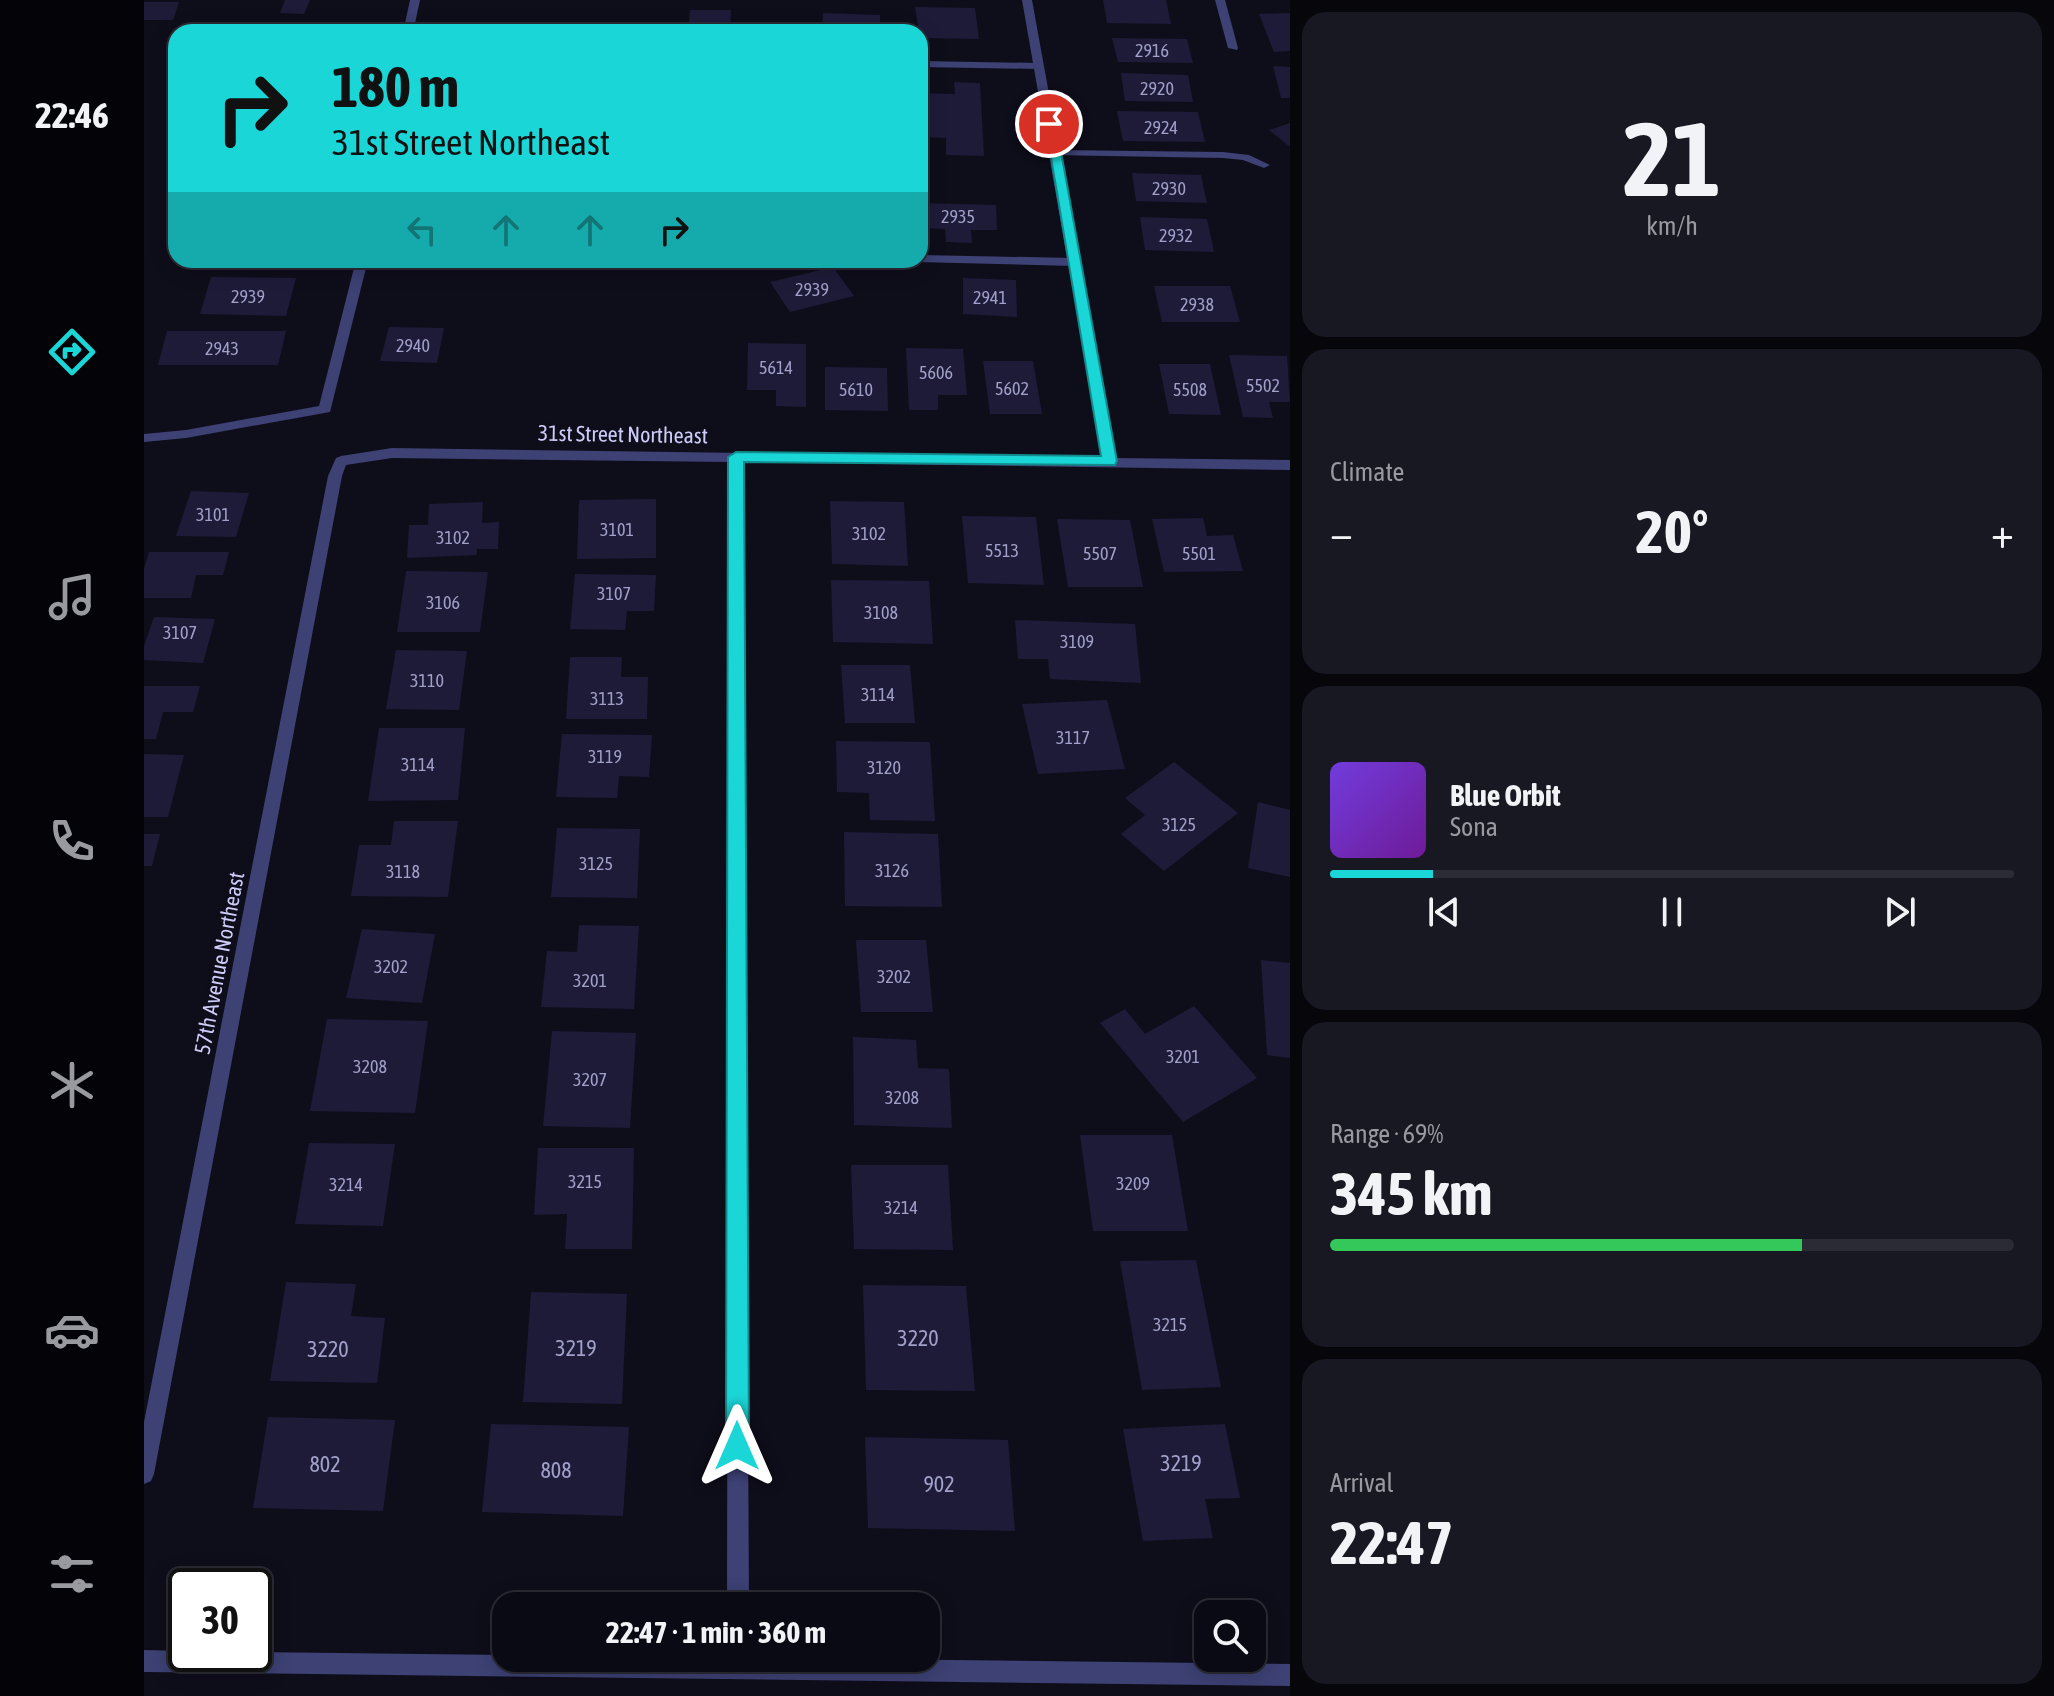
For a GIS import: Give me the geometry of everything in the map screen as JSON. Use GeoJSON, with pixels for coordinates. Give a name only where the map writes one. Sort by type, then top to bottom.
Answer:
{"type":"FeatureCollection","features":[{"type":"Feature","properties":{"kind":"street"},"geometry":{"type":"LineString","coordinates":[[410,24],[415,0]]}},
{"type":"Feature","properties":{"kind":"street"},"geometry":{"type":"LineString","coordinates":[[1027,0],[1109,461]]}},
{"type":"Feature","properties":{"kind":"street"},"geometry":{"type":"LineString","coordinates":[[1220,0],[1233,48]]}},
{"type":"Feature","properties":{"kind":"street"},"geometry":{"type":"LineString","coordinates":[[928,64],[1039,66]]}},
{"type":"Feature","properties":{"kind":"street"},"geometry":{"type":"LineString","coordinates":[[1054,153],[1223,155],[1245,157],[1264,165]]}},
{"type":"Feature","properties":{"kind":"street"},"geometry":{"type":"LineString","coordinates":[[928,259],[1074,262]]}},
{"type":"Feature","properties":{"kind":"street"},"geometry":{"type":"LineString","coordinates":[[144,438],[186,434],[325,409],[360,268]]}},
{"type":"Feature","properties":{"kind":"street","name":"31st Street Northeast"},"geometry":{"type":"LineString","coordinates":[[341,461],[392,453],[1290,465]]}},
{"type":"Feature","properties":{"kind":"street"},"geometry":{"type":"LineString","coordinates":[[736,457],[738,1592]]}},
{"type":"Feature","properties":{"kind":"street","name":"57th Avenue Northeast"},"geometry":{"type":"LineString","coordinates":[[144,1474],[335,476],[341,461]]}},
{"type":"Feature","properties":{"kind":"street"},"geometry":{"type":"LineString","coordinates":[[144,1661],[492,1662]]}},
{"type":"Feature","properties":{"kind":"street"},"geometry":{"type":"LineString","coordinates":[[940,1667],[1290,1675]]}},
{"type":"Feature","properties":{"kind":"building"},"geometry":{"type":"Polygon","coordinates":[[[285,0],[310,0],[304,14],[280,13],[285,0]]]}},
{"type":"Feature","properties":{"kind":"building"},"geometry":{"type":"Polygon","coordinates":[[[1103,0],[1166,0],[1171,24],[1107,23],[1103,0]]]}},
{"type":"Feature","properties":{"kind":"building"},"geometry":{"type":"Polygon","coordinates":[[[144,2],[179,2],[173,20],[144,20],[144,2]]]}},
{"type":"Feature","properties":{"kind":"building"},"geometry":{"type":"Polygon","coordinates":[[[915,7],[975,8],[979,39],[928,38],[928,24],[918,24],[915,7]]]}},
{"type":"Feature","properties":{"kind":"building"},"geometry":{"type":"Polygon","coordinates":[[[690,10],[731,10],[730,24],[689,24],[690,10]]]}},
{"type":"Feature","properties":{"kind":"building"},"geometry":{"type":"Polygon","coordinates":[[[823,13],[880,15],[880,24],[822,24],[823,13]]]}},
{"type":"Feature","properties":{"kind":"building"},"geometry":{"type":"Polygon","coordinates":[[[1290,13],[1290,51],[1274,52],[1259,14],[1290,13]]]}},
{"type":"Feature","properties":{"kind":"building"},"geometry":{"type":"Polygon","coordinates":[[[1112,38],[1187,39],[1193,63],[1118,62],[1112,38]]]}},
{"type":"Feature","properties":{"kind":"building"},"geometry":{"type":"Polygon","coordinates":[[[1273,66],[1290,67],[1290,98],[1281,98],[1273,66]]]}},
{"type":"Feature","properties":{"kind":"building"},"geometry":{"type":"Polygon","coordinates":[[[1121,73],[1188,75],[1193,102],[1125,101],[1121,73]]]}},
{"type":"Feature","properties":{"kind":"building"},"geometry":{"type":"Polygon","coordinates":[[[954,82],[980,83],[984,156],[946,155],[946,138],[928,137],[928,93],[955,94],[954,82]]]}},
{"type":"Feature","properties":{"kind":"building"},"geometry":{"type":"Polygon","coordinates":[[[1117,111],[1198,112],[1205,142],[1123,141],[1117,111]]]}},
{"type":"Feature","properties":{"kind":"building"},"geometry":{"type":"Polygon","coordinates":[[[1290,123],[1290,147],[1269,130],[1290,123]]]}},
{"type":"Feature","properties":{"kind":"building"},"geometry":{"type":"Polygon","coordinates":[[[1132,173],[1201,175],[1207,203],[1136,201],[1132,173]]]}},
{"type":"Feature","properties":{"kind":"building"},"geometry":{"type":"Polygon","coordinates":[[[928,203],[996,205],[997,230],[971,230],[972,243],[946,242],[945,229],[928,228],[928,203]]]}},
{"type":"Feature","properties":{"kind":"building"},"geometry":{"type":"Polygon","coordinates":[[[1140,217],[1207,219],[1214,252],[1145,250],[1140,217]]]}},
{"type":"Feature","properties":{"kind":"building"},"geometry":{"type":"Polygon","coordinates":[[[834,268],[854,296],[790,312],[770,282],[834,268]]]}},
{"type":"Feature","properties":{"kind":"building"},"geometry":{"type":"Polygon","coordinates":[[[211,277],[296,278],[286,316],[200,314],[211,277]]]}},
{"type":"Feature","properties":{"kind":"building"},"geometry":{"type":"Polygon","coordinates":[[[963,278],[1016,280],[1017,317],[963,314],[963,278]]]}},
{"type":"Feature","properties":{"kind":"building"},"geometry":{"type":"Polygon","coordinates":[[[1154,286],[1230,286],[1240,322],[1162,322],[1154,286]]]}},
{"type":"Feature","properties":{"kind":"building"},"geometry":{"type":"Polygon","coordinates":[[[389,327],[444,328],[437,363],[380,361],[389,327]]]}},
{"type":"Feature","properties":{"kind":"building"},"geometry":{"type":"Polygon","coordinates":[[[167,331],[286,331],[278,365],[158,365],[167,331]]]}},
{"type":"Feature","properties":{"kind":"building"},"geometry":{"type":"Polygon","coordinates":[[[748,343],[806,344],[806,407],[776,406],[776,390],[747,390],[748,343]]]}},
{"type":"Feature","properties":{"kind":"building"},"geometry":{"type":"Polygon","coordinates":[[[906,348],[963,349],[967,395],[938,395],[938,410],[909,410],[906,348]]]}},
{"type":"Feature","properties":{"kind":"building"},"geometry":{"type":"Polygon","coordinates":[[[1229,355],[1287,356],[1290,402],[1269,402],[1273,418],[1243,417],[1229,355]]]}},
{"type":"Feature","properties":{"kind":"building"},"geometry":{"type":"Polygon","coordinates":[[[983,361],[1033,361],[1042,414],[990,414],[983,361]]]}},
{"type":"Feature","properties":{"kind":"building"},"geometry":{"type":"Polygon","coordinates":[[[1159,364],[1210,364],[1221,415],[1169,414],[1159,364]]]}},
{"type":"Feature","properties":{"kind":"building"},"geometry":{"type":"Polygon","coordinates":[[[825,367],[887,368],[888,411],[825,410],[825,367]]]}},
{"type":"Feature","properties":{"kind":"building"},"geometry":{"type":"Polygon","coordinates":[[[191,491],[249,493],[236,537],[176,536],[191,491]]]}},
{"type":"Feature","properties":{"kind":"building"},"geometry":{"type":"Polygon","coordinates":[[[656,499],[656,558],[577,559],[579,500],[656,499]]]}},
{"type":"Feature","properties":{"kind":"building"},"geometry":{"type":"Polygon","coordinates":[[[830,501],[904,502],[908,566],[832,564],[830,501]]]}},
{"type":"Feature","properties":{"kind":"building"},"geometry":{"type":"Polygon","coordinates":[[[483,502],[482,523],[499,522],[498,549],[477,549],[477,555],[407,558],[409,525],[428,525],[429,504],[483,502]]]}},
{"type":"Feature","properties":{"kind":"building"},"geometry":{"type":"Polygon","coordinates":[[[962,516],[1036,517],[1044,585],[968,583],[962,516]]]}},
{"type":"Feature","properties":{"kind":"building"},"geometry":{"type":"Polygon","coordinates":[[[1203,518],[1207,536],[1233,535],[1243,571],[1164,572],[1152,519],[1203,518]]]}},
{"type":"Feature","properties":{"kind":"building"},"geometry":{"type":"Polygon","coordinates":[[[1057,519],[1130,520],[1143,587],[1068,587],[1057,519]]]}},
{"type":"Feature","properties":{"kind":"building"},"geometry":{"type":"Polygon","coordinates":[[[149,552],[229,552],[223,575],[196,575],[191,598],[144,598],[144,569],[149,552]]]}},
{"type":"Feature","properties":{"kind":"building"},"geometry":{"type":"Polygon","coordinates":[[[406,571],[488,572],[480,632],[397,632],[406,571]]]}},
{"type":"Feature","properties":{"kind":"building"},"geometry":{"type":"Polygon","coordinates":[[[575,574],[656,575],[654,611],[627,611],[625,630],[570,629],[575,574]]]}},
{"type":"Feature","properties":{"kind":"building"},"geometry":{"type":"Polygon","coordinates":[[[831,580],[929,581],[933,644],[833,642],[831,580]]]}},
{"type":"Feature","properties":{"kind":"building"},"geometry":{"type":"Polygon","coordinates":[[[154,617],[215,619],[203,663],[144,660],[144,646],[154,617]]]}},
{"type":"Feature","properties":{"kind":"building"},"geometry":{"type":"Polygon","coordinates":[[[1015,620],[1135,624],[1141,683],[1050,679],[1048,659],[1018,659],[1015,620]]]}},
{"type":"Feature","properties":{"kind":"building"},"geometry":{"type":"Polygon","coordinates":[[[396,650],[467,651],[459,710],[386,709],[396,650]]]}},
{"type":"Feature","properties":{"kind":"building"},"geometry":{"type":"Polygon","coordinates":[[[570,657],[622,657],[621,677],[648,677],[647,719],[566,719],[570,657]]]}},
{"type":"Feature","properties":{"kind":"building"},"geometry":{"type":"Polygon","coordinates":[[[841,665],[910,665],[915,723],[845,723],[841,665]]]}},
{"type":"Feature","properties":{"kind":"building"},"geometry":{"type":"Polygon","coordinates":[[[144,686],[200,686],[193,712],[163,712],[156,739],[144,739],[144,686]]]}},
{"type":"Feature","properties":{"kind":"building"},"geometry":{"type":"Polygon","coordinates":[[[1107,700],[1125,769],[1038,774],[1022,704],[1107,700]]]}},
{"type":"Feature","properties":{"kind":"building"},"geometry":{"type":"Polygon","coordinates":[[[379,728],[465,728],[458,800],[368,801],[379,728]]]}},
{"type":"Feature","properties":{"kind":"building"},"geometry":{"type":"Polygon","coordinates":[[[562,734],[652,735],[649,777],[619,776],[617,798],[556,797],[562,734]]]}},
{"type":"Feature","properties":{"kind":"building"},"geometry":{"type":"Polygon","coordinates":[[[836,741],[930,742],[935,821],[870,820],[869,793],[837,792],[836,741]]]}},
{"type":"Feature","properties":{"kind":"building"},"geometry":{"type":"Polygon","coordinates":[[[144,754],[184,755],[168,817],[144,817],[144,754]]]}},
{"type":"Feature","properties":{"kind":"building"},"geometry":{"type":"Polygon","coordinates":[[[1174,762],[1238,813],[1164,871],[1121,834],[1145,815],[1125,798],[1174,762]]]}},
{"type":"Feature","properties":{"kind":"building"},"geometry":{"type":"Polygon","coordinates":[[[1258,802],[1290,810],[1290,877],[1248,868],[1258,802]]]}},
{"type":"Feature","properties":{"kind":"building"},"geometry":{"type":"Polygon","coordinates":[[[394,821],[458,821],[448,897],[351,896],[359,845],[391,845],[394,821]]]}},
{"type":"Feature","properties":{"kind":"building"},"geometry":{"type":"Polygon","coordinates":[[[557,828],[640,829],[637,898],[551,897],[557,828]]]}},
{"type":"Feature","properties":{"kind":"building"},"geometry":{"type":"Polygon","coordinates":[[[844,832],[938,834],[942,907],[845,906],[844,832]]]}},
{"type":"Feature","properties":{"kind":"building"},"geometry":{"type":"Polygon","coordinates":[[[144,834],[160,834],[152,866],[144,866],[144,834]]]}},
{"type":"Feature","properties":{"kind":"building"},"geometry":{"type":"Polygon","coordinates":[[[579,925],[639,926],[634,1009],[541,1007],[547,951],[577,952],[579,925]]]}},
{"type":"Feature","properties":{"kind":"building"},"geometry":{"type":"Polygon","coordinates":[[[362,929],[435,934],[422,1003],[346,998],[362,929]]]}},
{"type":"Feature","properties":{"kind":"building"},"geometry":{"type":"Polygon","coordinates":[[[856,940],[926,940],[933,1012],[861,1012],[856,940]]]}},
{"type":"Feature","properties":{"kind":"building"},"geometry":{"type":"Polygon","coordinates":[[[1261,960],[1290,963],[1290,1058],[1267,1055],[1261,960]]]}},
{"type":"Feature","properties":{"kind":"building"},"geometry":{"type":"Polygon","coordinates":[[[1194,1006],[1257,1078],[1183,1122],[1100,1023],[1125,1009],[1145,1034],[1194,1006]]]}},
{"type":"Feature","properties":{"kind":"building"},"geometry":{"type":"Polygon","coordinates":[[[327,1019],[428,1021],[415,1113],[310,1111],[327,1019]]]}},
{"type":"Feature","properties":{"kind":"building"},"geometry":{"type":"Polygon","coordinates":[[[552,1031],[636,1033],[630,1128],[543,1126],[552,1031]]]}},
{"type":"Feature","properties":{"kind":"building"},"geometry":{"type":"Polygon","coordinates":[[[853,1037],[916,1040],[918,1068],[949,1069],[952,1128],[854,1125],[853,1037]]]}},
{"type":"Feature","properties":{"kind":"building"},"geometry":{"type":"Polygon","coordinates":[[[1080,1135],[1172,1135],[1188,1231],[1093,1231],[1080,1135]]]}},
{"type":"Feature","properties":{"kind":"building"},"geometry":{"type":"Polygon","coordinates":[[[309,1143],[395,1144],[383,1226],[295,1224],[309,1143]]]}},
{"type":"Feature","properties":{"kind":"building"},"geometry":{"type":"Polygon","coordinates":[[[538,1148],[634,1148],[632,1249],[565,1249],[567,1214],[534,1215],[538,1148]]]}},
{"type":"Feature","properties":{"kind":"building"},"geometry":{"type":"Polygon","coordinates":[[[851,1165],[948,1165],[953,1250],[854,1249],[851,1165]]]}},
{"type":"Feature","properties":{"kind":"building"},"geometry":{"type":"Polygon","coordinates":[[[1196,1260],[1221,1387],[1142,1390],[1120,1261],[1196,1260]]]}},
{"type":"Feature","properties":{"kind":"building"},"geometry":{"type":"Polygon","coordinates":[[[286,1282],[356,1284],[351,1316],[385,1318],[377,1383],[270,1381],[286,1282]]]}},
{"type":"Feature","properties":{"kind":"building"},"geometry":{"type":"Polygon","coordinates":[[[863,1285],[966,1286],[975,1391],[866,1390],[863,1285]]]}},
{"type":"Feature","properties":{"kind":"building"},"geometry":{"type":"Polygon","coordinates":[[[531,1292],[627,1294],[622,1404],[523,1402],[531,1292]]]}},
{"type":"Feature","properties":{"kind":"building"},"geometry":{"type":"Polygon","coordinates":[[[268,1417],[395,1420],[383,1511],[253,1508],[268,1417]]]}},
{"type":"Feature","properties":{"kind":"building"},"geometry":{"type":"Polygon","coordinates":[[[491,1424],[629,1427],[623,1516],[482,1512],[491,1424]]]}},
{"type":"Feature","properties":{"kind":"building"},"geometry":{"type":"Polygon","coordinates":[[[1225,1424],[1240,1498],[1205,1499],[1213,1538],[1143,1541],[1123,1429],[1225,1424]]]}},
{"type":"Feature","properties":{"kind":"building"},"geometry":{"type":"Polygon","coordinates":[[[865,1437],[1008,1440],[1015,1531],[868,1528],[865,1437]]]}},
{"type":"Feature","properties":{"kind":"route"},"geometry":{"type":"LineString","coordinates":[[737,1446],[736,457],[1109,461],[1049,124]]}}]}
